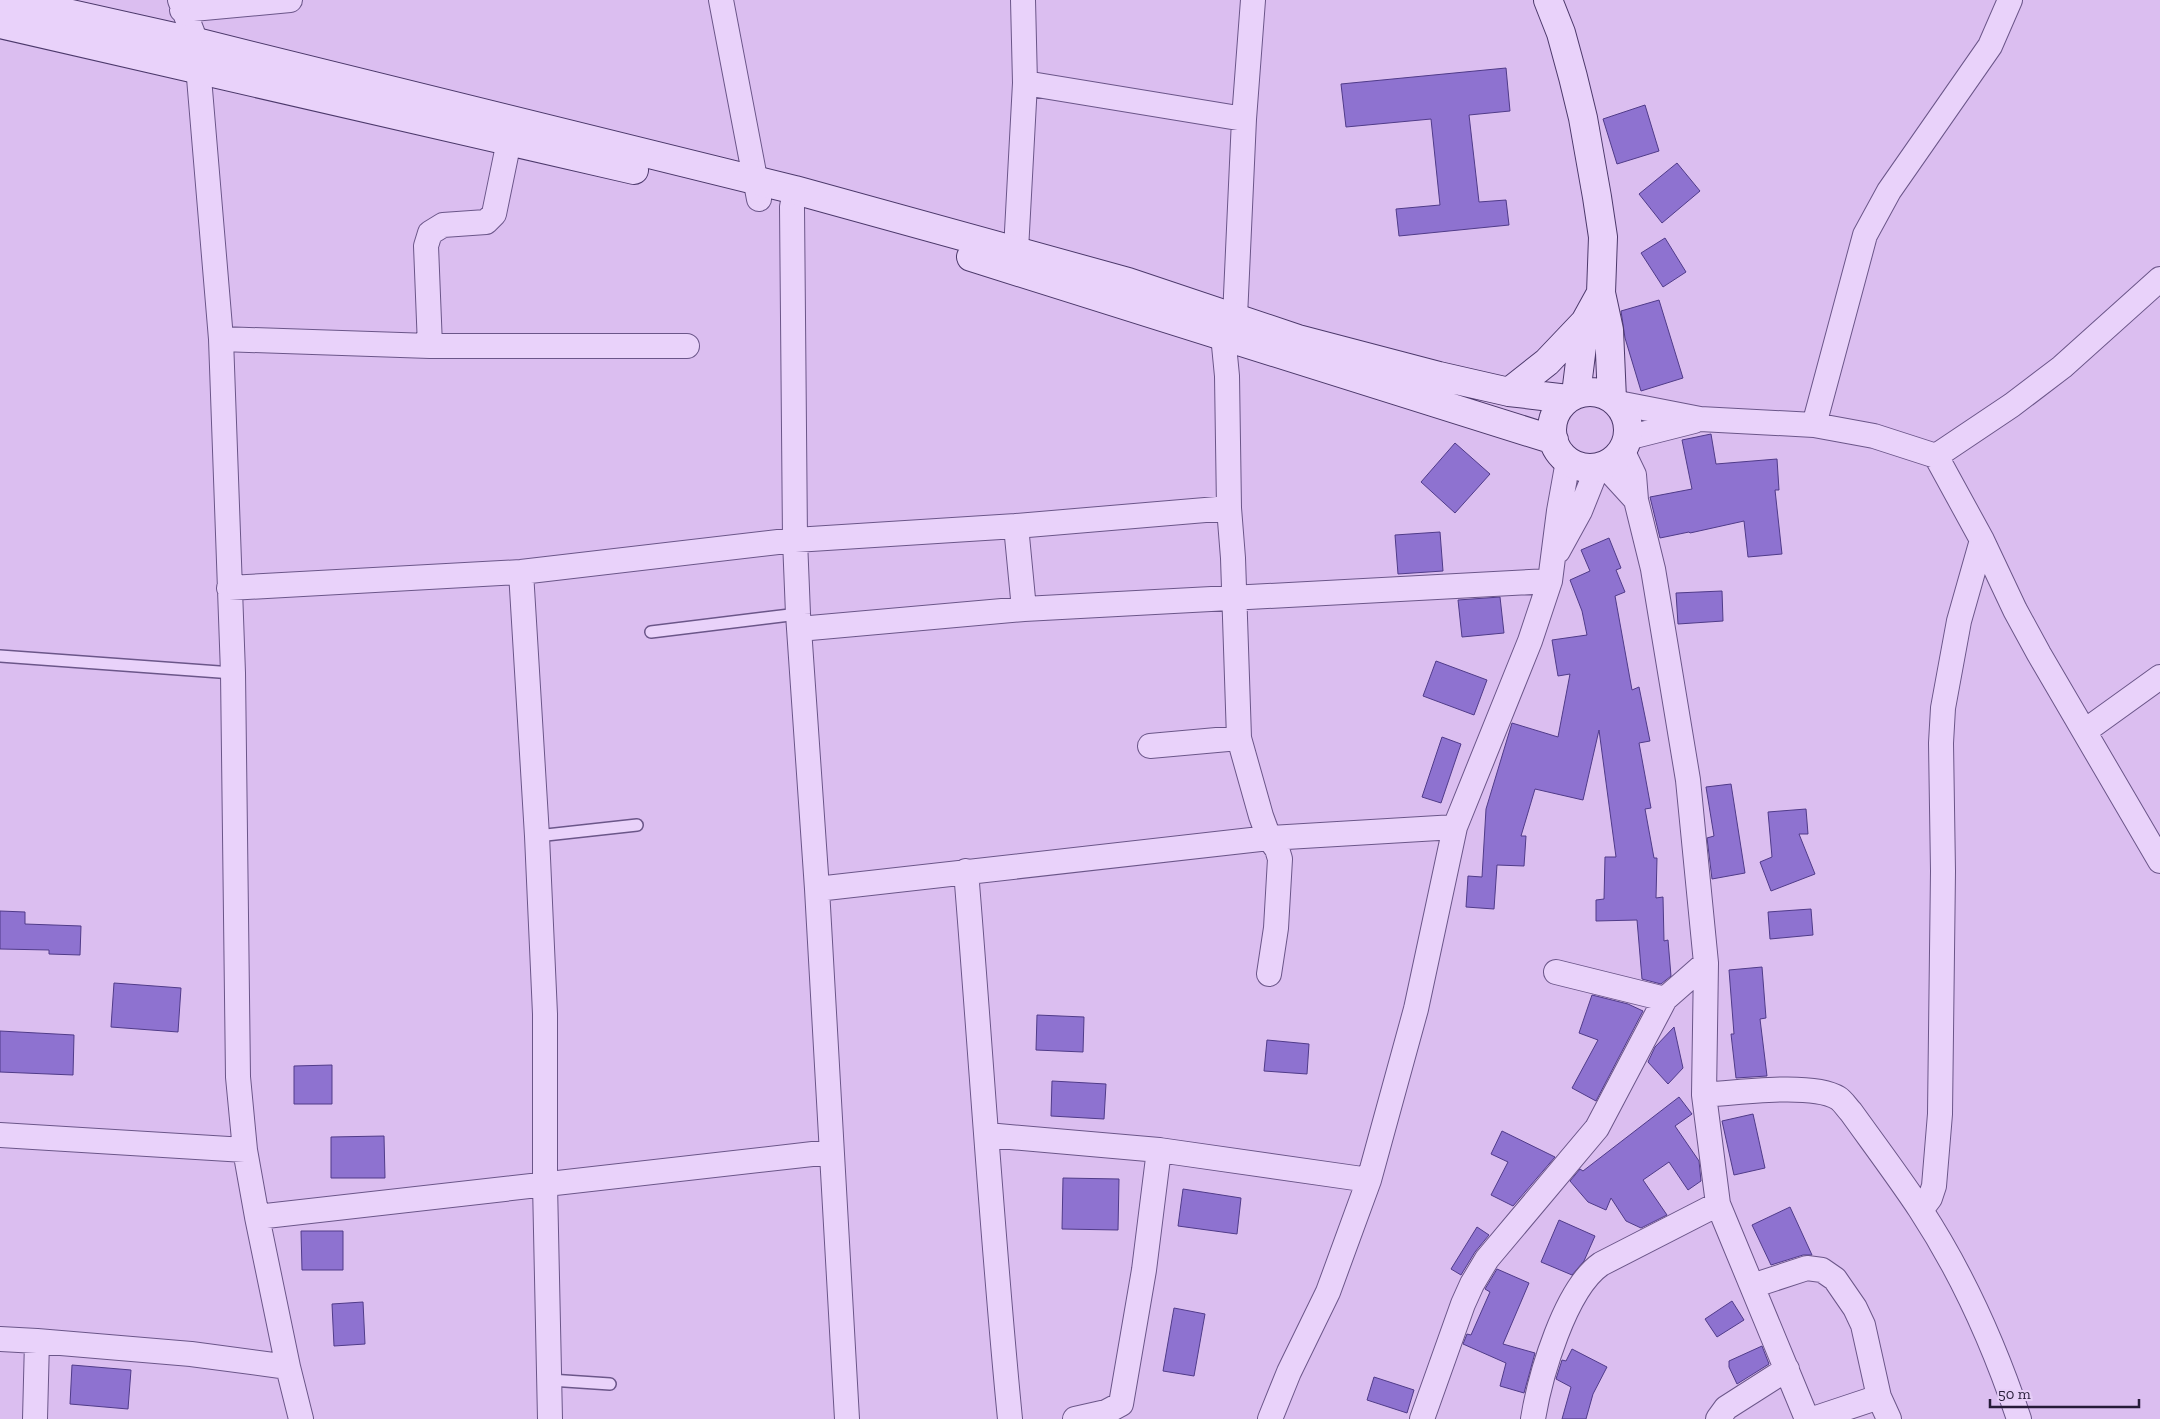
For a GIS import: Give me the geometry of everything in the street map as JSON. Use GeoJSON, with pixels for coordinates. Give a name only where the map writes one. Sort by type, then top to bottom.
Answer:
{"type":"FeatureCollection","features":[{"type":"Feature","properties":{"kind":"street"},"geometry":{"type":"LineString","coordinates":[[9,0],[196,42],[757,190]]}},
{"type":"Feature","properties":{"kind":"street"},"geometry":{"type":"LineString","coordinates":[[290,0],[181,5],[196,42],[221,339],[232,673],[238,1078],[245,1150],[257,1217],[288,1367],[301,1419]]}},
{"type":"Feature","properties":{"kind":"street"},"geometry":{"type":"LineString","coordinates":[[721,0],[757,190]]}},
{"type":"Feature","properties":{"kind":"street"},"geometry":{"type":"LineString","coordinates":[[1016,250],[1025,83],[1023,0]]}},
{"type":"Feature","properties":{"kind":"street"},"geometry":{"type":"LineString","coordinates":[[1253,0],[1229,326],[1227,376],[1229,508],[1239,738],[1269,838],[1277,849],[1280,866],[1276,928],[1269,974]]}},
{"type":"Feature","properties":{"kind":"street"},"geometry":{"type":"LineString","coordinates":[[1548,0],[1561,34],[1583,118],[1603,237],[1601,293],[1609,330],[1615,401],[1624,414],[1628,426],[1580,512],[1551,571]]}},
{"type":"Feature","properties":{"kind":"street"},"geometry":{"type":"LineString","coordinates":[[1814,425],[1865,235],[1889,191],[1990,46],[2010,0]]}},
{"type":"Feature","properties":{"kind":"street"},"geometry":{"type":"LineString","coordinates":[[0,24],[509,141],[793,198],[939,238],[1229,326],[1295,349],[1561,450],[1579,466],[1613,455],[1700,420]]}},
{"type":"Feature","properties":{"kind":"street"},"geometry":{"type":"LineString","coordinates":[[1025,83],[1244,119]]}},
{"type":"Feature","properties":{"kind":"street"},"geometry":{"type":"LineString","coordinates":[[430,346],[426,246],[430,233],[443,225],[486,222],[494,214],[509,141]]}},
{"type":"Feature","properties":{"kind":"street"},"geometry":{"type":"LineString","coordinates":[[793,198],[795,540],[817,888],[846,1419]]}},
{"type":"Feature","properties":{"kind":"street"},"geometry":{"type":"LineString","coordinates":[[939,238],[1016,250],[1128,282],[1229,326]]}},
{"type":"Feature","properties":{"kind":"street"},"geometry":{"type":"LineString","coordinates":[[1936,456],[2012,405],[2062,367],[2160,279]]}},
{"type":"Feature","properties":{"kind":"street"},"geometry":{"type":"LineString","coordinates":[[1509,392],[1547,362],[1585,322],[1601,293]]}},
{"type":"Feature","properties":{"kind":"street"},"geometry":{"type":"LineString","coordinates":[[1572,397],[1585,322]]}},
{"type":"Feature","properties":{"kind":"street"},"geometry":{"type":"LineString","coordinates":[[221,339],[430,346],[687,346]]}},
{"type":"Feature","properties":{"kind":"street"},"geometry":{"type":"LineString","coordinates":[[1295,349],[1439,376],[1509,392],[1572,397]]}},
{"type":"Feature","properties":{"kind":"street"},"geometry":{"type":"LineString","coordinates":[[1270,1419],[1289,1372],[1328,1292],[1369,1180],[1416,1009],[1455,827],[1530,641],[1551,571],[1559,510],[1561,450],[1552,428],[1555,416],[1561,405],[1572,397],[1588,392],[1601,393],[1615,401],[1700,420],[1814,425],[1874,436],[1936,456],[1982,540],[2015,610],[2160,861]]}},
{"type":"Feature","properties":{"kind":"street"},"geometry":{"type":"LineString","coordinates":[[1613,455],[1636,500],[1653,569],[1688,780],[1706,963],[1704,1095],[1718,1204],[1807,1419]]}},
{"type":"Feature","properties":{"kind":"street"},"geometry":{"type":"LineString","coordinates":[[229,588],[521,572],[795,540],[1016,526],[1229,508]]}},
{"type":"Feature","properties":{"kind":"street"},"geometry":{"type":"LineString","coordinates":[[1016,526],[1024,609]]}},
{"type":"Feature","properties":{"kind":"street"},"geometry":{"type":"LineString","coordinates":[[1921,1210],[1930,1198],[1934,1186],[1940,1114],[1943,871],[1941,743],[1943,708],[1959,621],[1982,540]]}},
{"type":"Feature","properties":{"kind":"street"},"geometry":{"type":"LineString","coordinates":[[799,621],[1234,596],[1551,571]]}},
{"type":"Feature","properties":{"kind":"street"},"geometry":{"type":"LineString","coordinates":[[521,572],[537,836],[545,1014],[545,1184],[550,1419]]}},
{"type":"Feature","properties":{"kind":"street"},"geometry":{"type":"LineString","coordinates":[[2085,732],[2160,677]]}},
{"type":"Feature","properties":{"kind":"street"},"geometry":{"type":"LineString","coordinates":[[1150,746],[1239,738]]}},
{"type":"Feature","properties":{"kind":"street"},"geometry":{"type":"LineString","coordinates":[[817,888],[1269,838],[1455,827]]}},
{"type":"Feature","properties":{"kind":"street"},"geometry":{"type":"LineString","coordinates":[[966,871],[987,1134],[996,1280],[1010,1419]]}},
{"type":"Feature","properties":{"kind":"street"},"geometry":{"type":"LineString","coordinates":[[1422,1419],[1472,1284],[1487,1259],[1527,1214],[1597,1128],[1665,999],[1706,963]]}},
{"type":"Feature","properties":{"kind":"street"},"geometry":{"type":"LineString","coordinates":[[1556,972],[1665,999]]}},
{"type":"Feature","properties":{"kind":"street"},"geometry":{"type":"LineString","coordinates":[[1704,1095],[1800,1091],[1820,1092],[1838,1098],[1851,1112],[1921,1210],[1969,1296],[1993,1350],[2019,1419]]}},
{"type":"Feature","properties":{"kind":"street"},"geometry":{"type":"LineString","coordinates":[[987,1134],[1159,1150],[1369,1180]]}},
{"type":"Feature","properties":{"kind":"street"},"geometry":{"type":"LineString","coordinates":[[0,1135],[245,1150]]}},
{"type":"Feature","properties":{"kind":"street"},"geometry":{"type":"LineString","coordinates":[[1075,1419],[1106,1412],[1121,1404],[1144,1270],[1159,1150]]}},
{"type":"Feature","properties":{"kind":"street"},"geometry":{"type":"LineString","coordinates":[[257,1217],[830,1152]]}},
{"type":"Feature","properties":{"kind":"street"},"geometry":{"type":"LineString","coordinates":[[1533,1419],[1536,1396],[1547,1356],[1563,1320],[1588,1275],[1601,1264],[1718,1204]]}},
{"type":"Feature","properties":{"kind":"street"},"geometry":{"type":"LineString","coordinates":[[1752,1286],[1807,1268],[1822,1270],[1831,1275],[1850,1300],[1863,1325],[1879,1397],[1889,1419]]}},
{"type":"Feature","properties":{"kind":"street"},"geometry":{"type":"LineString","coordinates":[[0,1340],[37,1341],[191,1354],[288,1367]]}},
{"type":"Feature","properties":{"kind":"street"},"geometry":{"type":"LineString","coordinates":[[35,1419],[37,1341]]}},
{"type":"Feature","properties":{"kind":"street"},"geometry":{"type":"LineString","coordinates":[[1718,1419],[1726,1408],[1787,1369]]}},
{"type":"Feature","properties":{"kind":"street"},"geometry":{"type":"LineString","coordinates":[[1813,1419],[1879,1397]]}},
{"type":"Feature","properties":{"kind":"lane"},"geometry":{"type":"LineString","coordinates":[[651,632],[799,621]]}},
{"type":"Feature","properties":{"kind":"lane"},"geometry":{"type":"LineString","coordinates":[[0,656],[232,673]]}},
{"type":"Feature","properties":{"kind":"lane"},"geometry":{"type":"LineString","coordinates":[[537,836],[637,824]]}},
{"type":"Feature","properties":{"kind":"lane"},"geometry":{"type":"LineString","coordinates":[[550,1380],[610,1384]]}},
{"type":"Feature","properties":{"kind":"building"},"geometry":{"type":"Polygon","coordinates":[[[1506,68],[1510,111],[1469,115],[1479,202],[1506,200],[1509,225],[1399,236],[1396,209],[1440,205],[1431,119],[1346,127],[1341,84],[1506,68]]]}},
{"type":"Feature","properties":{"kind":"building"},"geometry":{"type":"Polygon","coordinates":[[[1645,105],[1659,151],[1617,164],[1603,119],[1645,105]]]}},
{"type":"Feature","properties":{"kind":"building"},"geometry":{"type":"Polygon","coordinates":[[[1677,163],[1700,191],[1662,223],[1639,194],[1677,163]]]}},
{"type":"Feature","properties":{"kind":"building"},"geometry":{"type":"Polygon","coordinates":[[[1665,238],[1686,272],[1663,287],[1641,253],[1665,238]]]}},
{"type":"Feature","properties":{"kind":"building"},"geometry":{"type":"Polygon","coordinates":[[[1659,300],[1683,378],[1641,391],[1625,338],[1621,311],[1659,300]]]}},
{"type":"Feature","properties":{"kind":"building"},"geometry":{"type":"Polygon","coordinates":[[[1711,434],[1716,464],[1777,459],[1779,490],[1775,490],[1782,554],[1748,557],[1744,521],[1660,538],[1650,497],[1692,489],[1682,440],[1711,434]]]}},
{"type":"Feature","properties":{"kind":"building"},"geometry":{"type":"Polygon","coordinates":[[[1455,443],[1490,474],[1455,513],[1421,482],[1455,443]]]}},
{"type":"Feature","properties":{"kind":"building"},"geometry":{"type":"Polygon","coordinates":[[[1440,532],[1443,571],[1398,574],[1395,535],[1440,532]]]}},
{"type":"Feature","properties":{"kind":"building"},"geometry":{"type":"Polygon","coordinates":[[[1609,538],[1621,568],[1616,570],[1625,592],[1615,596],[1632,690],[1639,687],[1650,741],[1639,743],[1651,808],[1645,809],[1654,858],[1657,858],[1656,898],[1663,897],[1664,941],[1668,940],[1671,976],[1661,984],[1642,979],[1637,920],[1596,921],[1596,900],[1604,899],[1605,857],[1616,857],[1599,730],[1583,800],[1535,789],[1521,836],[1526,836],[1524,866],[1497,865],[1494,909],[1466,907],[1468,876],[1482,877],[1486,809],[1512,723],[1558,737],[1570,674],[1558,676],[1552,640],[1587,635],[1582,611],[1570,580],[1590,571],[1581,550],[1609,538]]]}},
{"type":"Feature","properties":{"kind":"building"},"geometry":{"type":"Polygon","coordinates":[[[1722,591],[1723,621],[1678,624],[1676,593],[1722,591]]]}},
{"type":"Feature","properties":{"kind":"building"},"geometry":{"type":"Polygon","coordinates":[[[1500,597],[1504,633],[1462,637],[1458,600],[1500,597]]]}},
{"type":"Feature","properties":{"kind":"building"},"geometry":{"type":"Polygon","coordinates":[[[1436,661],[1487,680],[1474,715],[1423,696],[1436,661]]]}},
{"type":"Feature","properties":{"kind":"building"},"geometry":{"type":"Polygon","coordinates":[[[1442,737],[1461,744],[1441,803],[1422,797],[1442,737]]]}},
{"type":"Feature","properties":{"kind":"building"},"geometry":{"type":"Polygon","coordinates":[[[1731,784],[1745,873],[1712,879],[1707,838],[1714,836],[1706,787],[1731,784]]]}},
{"type":"Feature","properties":{"kind":"building"},"geometry":{"type":"Polygon","coordinates":[[[1806,809],[1808,834],[1799,834],[1815,874],[1771,891],[1760,862],[1772,857],[1768,812],[1806,809]]]}},
{"type":"Feature","properties":{"kind":"building"},"geometry":{"type":"Polygon","coordinates":[[[1811,909],[1813,935],[1770,939],[1768,912],[1811,909]]]}},
{"type":"Feature","properties":{"kind":"building"},"geometry":{"type":"Polygon","coordinates":[[[0,911],[25,912],[25,924],[81,926],[80,955],[49,954],[49,950],[0,949],[0,911]]]}},
{"type":"Feature","properties":{"kind":"building"},"geometry":{"type":"Polygon","coordinates":[[[1762,967],[1766,1018],[1760,1019],[1767,1076],[1736,1078],[1731,1034],[1734,1034],[1729,970],[1762,967]]]}},
{"type":"Feature","properties":{"kind":"building"},"geometry":{"type":"Polygon","coordinates":[[[114,983],[181,988],[178,1032],[111,1027],[114,983]]]}},
{"type":"Feature","properties":{"kind":"building"},"geometry":{"type":"Polygon","coordinates":[[[1592,995],[1628,1004],[1643,1011],[1596,1101],[1572,1088],[1598,1040],[1579,1033],[1592,995]]]}},
{"type":"Feature","properties":{"kind":"building"},"geometry":{"type":"Polygon","coordinates":[[[1037,1015],[1084,1017],[1083,1052],[1036,1050],[1037,1015]]]}},
{"type":"Feature","properties":{"kind":"building"},"geometry":{"type":"Polygon","coordinates":[[[1674,1027],[1683,1068],[1668,1084],[1648,1062],[1655,1047],[1674,1027]]]}},
{"type":"Feature","properties":{"kind":"building"},"geometry":{"type":"Polygon","coordinates":[[[0,1031],[74,1035],[73,1075],[0,1072],[0,1031]]]}},
{"type":"Feature","properties":{"kind":"building"},"geometry":{"type":"Polygon","coordinates":[[[1267,1040],[1309,1044],[1307,1074],[1264,1071],[1267,1040]]]}},
{"type":"Feature","properties":{"kind":"building"},"geometry":{"type":"Polygon","coordinates":[[[332,1065],[332,1104],[294,1104],[294,1066],[332,1065]]]}},
{"type":"Feature","properties":{"kind":"building"},"geometry":{"type":"Polygon","coordinates":[[[1052,1081],[1106,1084],[1104,1119],[1051,1116],[1052,1081]]]}},
{"type":"Feature","properties":{"kind":"building"},"geometry":{"type":"Polygon","coordinates":[[[1679,1097],[1692,1114],[1675,1126],[1699,1161],[1701,1181],[1688,1190],[1669,1162],[1643,1180],[1667,1215],[1641,1228],[1626,1221],[1611,1198],[1606,1210],[1588,1202],[1570,1181],[1580,1169],[1583,1171],[1679,1097]]]}},
{"type":"Feature","properties":{"kind":"building"},"geometry":{"type":"Polygon","coordinates":[[[1753,1114],[1765,1168],[1734,1175],[1722,1121],[1753,1114]]]}},
{"type":"Feature","properties":{"kind":"building"},"geometry":{"type":"Polygon","coordinates":[[[1502,1131],[1555,1157],[1513,1206],[1491,1195],[1508,1162],[1491,1154],[1502,1131]]]}},
{"type":"Feature","properties":{"kind":"building"},"geometry":{"type":"Polygon","coordinates":[[[384,1136],[385,1178],[331,1178],[331,1137],[384,1136]]]}},
{"type":"Feature","properties":{"kind":"building"},"geometry":{"type":"Polygon","coordinates":[[[1063,1178],[1119,1179],[1118,1230],[1062,1229],[1063,1178]]]}},
{"type":"Feature","properties":{"kind":"building"},"geometry":{"type":"Polygon","coordinates":[[[1183,1189],[1241,1198],[1237,1234],[1178,1226],[1183,1189]]]}},
{"type":"Feature","properties":{"kind":"building"},"geometry":{"type":"Polygon","coordinates":[[[1790,1207],[1812,1255],[1803,1255],[1771,1265],[1752,1225],[1790,1207]]]}},
{"type":"Feature","properties":{"kind":"building"},"geometry":{"type":"Polygon","coordinates":[[[1559,1220],[1595,1236],[1584,1261],[1572,1275],[1541,1262],[1559,1220]]]}},
{"type":"Feature","properties":{"kind":"building"},"geometry":{"type":"Polygon","coordinates":[[[1477,1227],[1489,1235],[1475,1252],[1461,1275],[1451,1269],[1477,1227]]]}},
{"type":"Feature","properties":{"kind":"building"},"geometry":{"type":"Polygon","coordinates":[[[301,1231],[343,1231],[343,1270],[302,1270],[301,1231]]]}},
{"type":"Feature","properties":{"kind":"building"},"geometry":{"type":"Polygon","coordinates":[[[1497,1269],[1529,1283],[1503,1344],[1535,1353],[1524,1393],[1500,1386],[1506,1363],[1463,1344],[1467,1334],[1471,1335],[1490,1292],[1485,1289],[1497,1269]]]}},
{"type":"Feature","properties":{"kind":"building"},"geometry":{"type":"Polygon","coordinates":[[[1732,1301],[1744,1320],[1717,1337],[1705,1319],[1732,1301]]]}},
{"type":"Feature","properties":{"kind":"building"},"geometry":{"type":"Polygon","coordinates":[[[363,1302],[365,1344],[334,1346],[332,1304],[363,1302]]]}},
{"type":"Feature","properties":{"kind":"building"},"geometry":{"type":"Polygon","coordinates":[[[1174,1308],[1205,1314],[1194,1376],[1163,1371],[1174,1308]]]}},
{"type":"Feature","properties":{"kind":"building"},"geometry":{"type":"Polygon","coordinates":[[[1762,1346],[1769,1364],[1737,1384],[1729,1367],[1729,1361],[1762,1346]]]}},
{"type":"Feature","properties":{"kind":"building"},"geometry":{"type":"Polygon","coordinates":[[[1572,1349],[1607,1367],[1593,1394],[1586,1419],[1562,1419],[1571,1387],[1556,1379],[1562,1360],[1566,1361],[1572,1349]]]}},
{"type":"Feature","properties":{"kind":"building"},"geometry":{"type":"Polygon","coordinates":[[[72,1365],[131,1370],[128,1409],[70,1404],[72,1365]]]}},
{"type":"Feature","properties":{"kind":"building"},"geometry":{"type":"Polygon","coordinates":[[[1374,1377],[1414,1390],[1407,1413],[1367,1400],[1374,1377]]]}}]}
